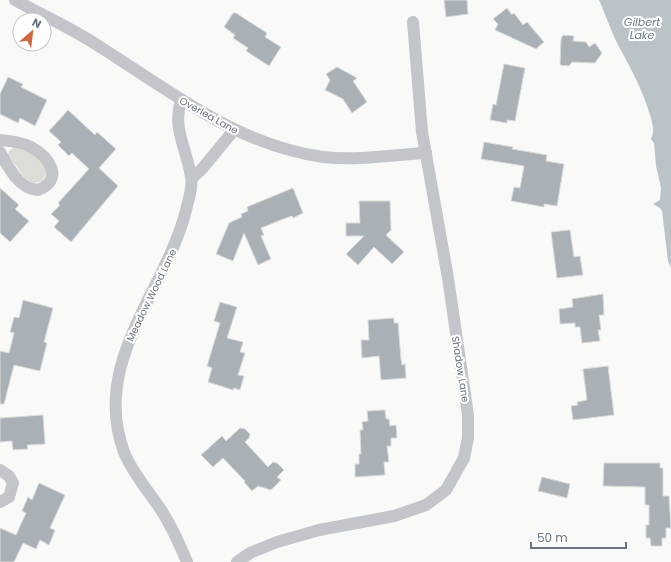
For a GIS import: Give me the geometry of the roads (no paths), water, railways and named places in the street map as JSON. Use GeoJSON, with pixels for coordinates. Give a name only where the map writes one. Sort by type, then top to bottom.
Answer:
{"type":"FeatureCollection","features":[{"type":"Feature","properties":{"kind":"street","name":"Overlea Lane"},"geometry":{"type":"LineString","coordinates":[[15,0],[87,38],[181,100],[234,130],[284,149],[322,156],[345,158],[426,153]]}},
{"type":"Feature","properties":{"kind":"street","name":"Shadow Lane"},"geometry":{"type":"LineString","coordinates":[[237,562],[250,553],[288,538],[414,510],[437,498],[446,490],[459,469],[466,447],[468,415],[448,278],[419,111],[413,22]]}},
{"type":"Feature","properties":{"kind":"street","name":"Meadow Wood Lane"},"geometry":{"type":"LineString","coordinates":[[181,100],[176,120],[192,178],[179,234],[171,254],[138,318],[124,352],[116,396],[115,419],[125,454],[178,539],[187,562]]}},
{"type":"Feature","properties":{"kind":"street"},"geometry":{"type":"LineString","coordinates":[[192,178],[202,169],[234,130]]}},
{"type":"Feature","properties":{"kind":"street"},"geometry":{"type":"LineString","coordinates":[[0,140],[11,141],[29,146],[38,151],[48,161],[53,170],[52,178],[49,183],[38,190],[27,188],[22,184],[0,152]]}},
{"type":"Feature","properties":{"kind":"street"},"geometry":{"type":"LineString","coordinates":[[0,470],[9,476],[13,483],[9,497],[0,502]]}},
{"type":"Feature","properties":{"kind":"water","name":"Gilbert Lake"},"geometry":{"type":"Polygon","coordinates":[[[599,0],[671,0],[671,268],[668,261],[662,211],[653,204],[660,200],[661,188],[656,166],[654,143],[651,139],[653,129],[651,118],[641,89],[616,41],[599,0]]]}}]}
